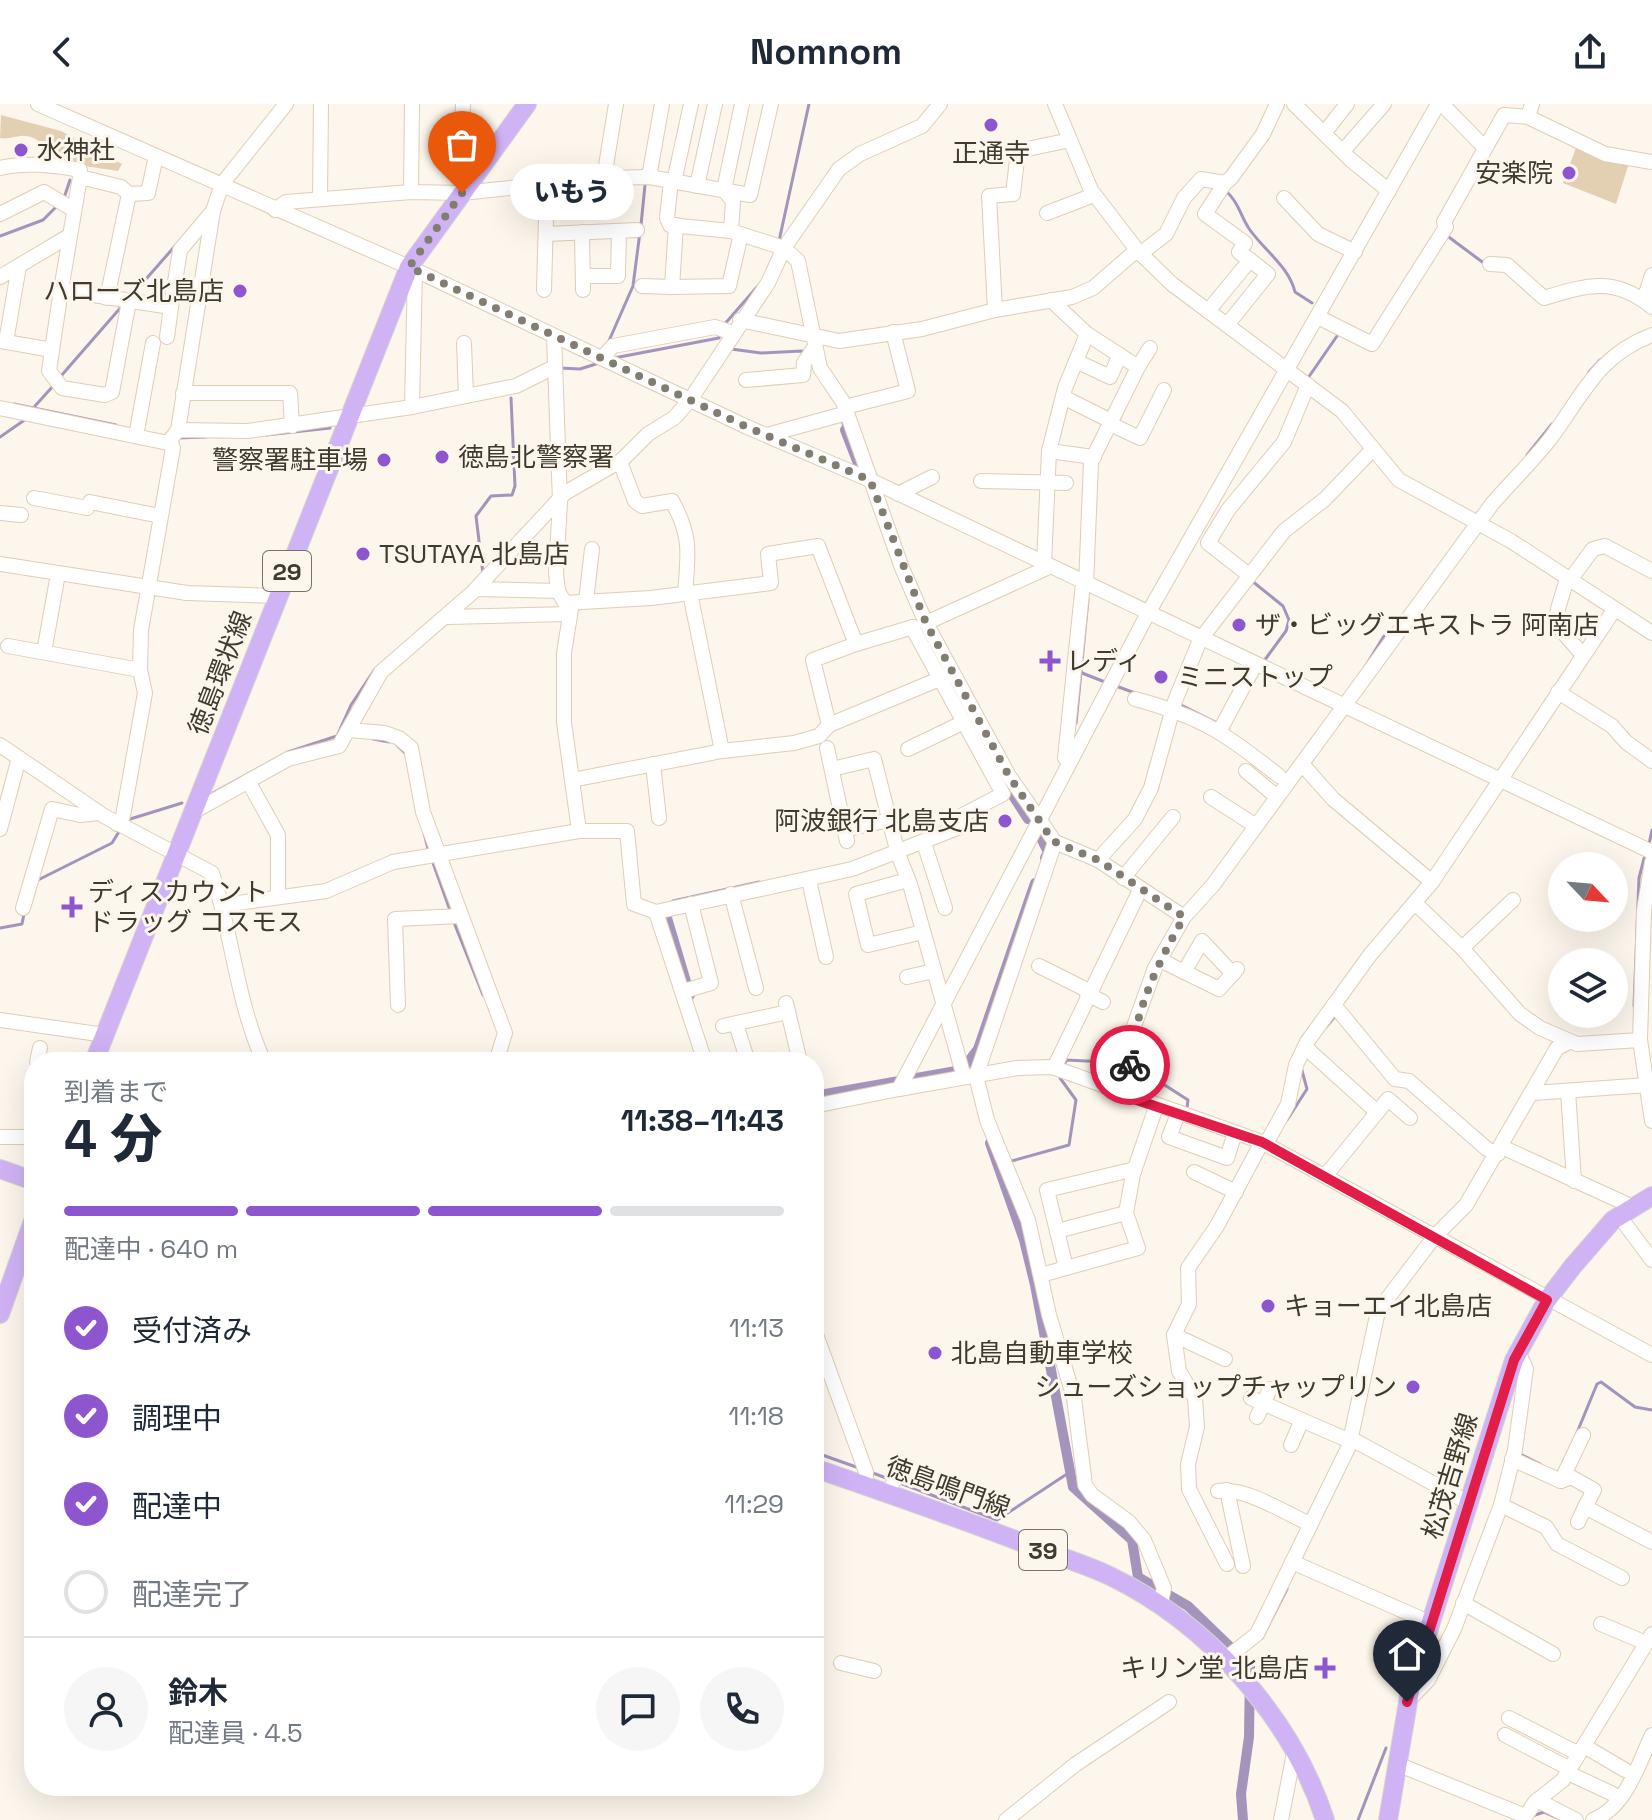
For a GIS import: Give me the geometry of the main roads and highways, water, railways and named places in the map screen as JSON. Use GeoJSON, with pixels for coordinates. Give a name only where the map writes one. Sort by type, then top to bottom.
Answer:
{"type":"FeatureCollection","features":[{"type":"Feature","properties":{"kind":"main road","name":"徳島環状線"},"geometry":{"type":"LineString","coordinates":[[98,1052],[277,596],[412,268],[527,104]]}},
{"type":"Feature","properties":{"kind":"main road"},"geometry":{"type":"LineString","coordinates":[[0,1169],[24,1177]]}},
{"type":"Feature","properties":{"kind":"main road","name":"松茂吉野線"},"geometry":{"type":"LineString","coordinates":[[1388,1820],[1407,1702],[1518,1351],[1547,1300],[1626,1212],[1652,1196]]}},
{"type":"Feature","properties":{"kind":"main road"},"geometry":{"type":"LineString","coordinates":[[0,1314],[24,1246]]}},
{"type":"Feature","properties":{"kind":"main road","name":"徳島鳴門線"},"geometry":{"type":"LineString","coordinates":[[824,1471],[1109,1576],[1160,1606],[1224,1660],[1250,1689],[1294,1753],[1325,1820]]}},
{"type":"Feature","properties":{"kind":"waterway"},"geometry":{"type":"LineString","coordinates":[[779,241],[809,104]]}},
{"type":"Feature","properties":{"kind":"waterway"},"geometry":{"type":"LineString","coordinates":[[64,198],[70,180]]}},
{"type":"Feature","properties":{"kind":"waterway"},"geometry":{"type":"LineString","coordinates":[[641,225],[645,185]]}},
{"type":"Feature","properties":{"kind":"waterway"},"geometry":{"type":"LineString","coordinates":[[1227,192],[1250,230],[1288,275],[1295,292],[1312,303]]}},
{"type":"Feature","properties":{"kind":"waterway"},"geometry":{"type":"LineString","coordinates":[[0,236],[43,220],[56,207]]}},
{"type":"Feature","properties":{"kind":"waterway"},"geometry":{"type":"LineString","coordinates":[[608,343],[633,286],[640,232]]}},
{"type":"Feature","properties":{"kind":"waterway"},"geometry":{"type":"LineString","coordinates":[[1446,235],[1485,264]]}},
{"type":"Feature","properties":{"kind":"waterway"},"geometry":{"type":"LineString","coordinates":[[132,295],[175,246]]}},
{"type":"Feature","properties":{"kind":"waterway"},"geometry":{"type":"LineString","coordinates":[[723,326],[757,287]]}},
{"type":"Feature","properties":{"kind":"waterway"},"geometry":{"type":"LineString","coordinates":[[61,376],[122,306]]}},
{"type":"Feature","properties":{"kind":"waterway"},"geometry":{"type":"LineString","coordinates":[[614,358],[719,338],[720,333]]}},
{"type":"Feature","properties":{"kind":"waterway"},"geometry":{"type":"LineString","coordinates":[[1308,378],[1337,336]]}},
{"type":"Feature","properties":{"kind":"waterway"},"geometry":{"type":"LineString","coordinates":[[731,349],[761,353],[802,351],[805,355]]}},
{"type":"Feature","properties":{"kind":"waterway"},"geometry":{"type":"LineString","coordinates":[[1589,372],[1600,360]]}},
{"type":"Feature","properties":{"kind":"waterway"},"geometry":{"type":"LineString","coordinates":[[560,368],[580,369],[599,363]]}},
{"type":"Feature","properties":{"kind":"waterway"},"geometry":{"type":"LineString","coordinates":[[35,406],[54,385]]}},
{"type":"Feature","properties":{"kind":"waterway"},"geometry":{"type":"LineString","coordinates":[[483,574],[476,516],[491,496],[512,495],[515,486],[511,398]]}},
{"type":"Feature","properties":{"kind":"waterway"},"geometry":{"type":"LineString","coordinates":[[14,404],[116,425]]}},
{"type":"Feature","properties":{"kind":"waterway"},"geometry":{"type":"LineString","coordinates":[[0,437],[26,419]]}},
{"type":"Feature","properties":{"kind":"waterway"},"geometry":{"type":"LineString","coordinates":[[842,420],[845,430]]}},
{"type":"Feature","properties":{"kind":"waterway"},"geometry":{"type":"LineString","coordinates":[[1527,455],[1552,424]]}},
{"type":"Feature","properties":{"kind":"waterway"},"geometry":{"type":"LineString","coordinates":[[266,435],[330,428]]}},
{"type":"Feature","properties":{"kind":"waterway"},"geometry":{"type":"LineString","coordinates":[[845,430],[859,466]]}},
{"type":"Feature","properties":{"kind":"waterway"},"geometry":{"type":"LineString","coordinates":[[178,438],[206,437]]}},
{"type":"Feature","properties":{"kind":"waterway"},"geometry":{"type":"LineString","coordinates":[[1252,581],[1283,606],[1289,620],[1286,631],[1264,661]]}},
{"type":"Feature","properties":{"kind":"waterway"},"geometry":{"type":"LineString","coordinates":[[1076,723],[1088,599]]}},
{"type":"Feature","properties":{"kind":"waterway"},"geometry":{"type":"LineString","coordinates":[[1365,667],[1384,636]]}},
{"type":"Feature","properties":{"kind":"waterway"},"geometry":{"type":"LineString","coordinates":[[213,793],[288,752],[337,736],[351,705],[375,669]]}},
{"type":"Feature","properties":{"kind":"waterway"},"geometry":{"type":"LineString","coordinates":[[1082,673],[1105,682]]}},
{"type":"Feature","properties":{"kind":"waterway"},"geometry":{"type":"LineString","coordinates":[[1116,686],[1135,693]]}},
{"type":"Feature","properties":{"kind":"waterway"},"geometry":{"type":"LineString","coordinates":[[1181,705],[1217,723]]}},
{"type":"Feature","properties":{"kind":"waterway"},"geometry":{"type":"LineString","coordinates":[[373,739],[389,742]]}},
{"type":"Feature","properties":{"kind":"waterway"},"geometry":{"type":"LineString","coordinates":[[396,744],[408,756]]}},
{"type":"Feature","properties":{"kind":"waterway"},"geometry":{"type":"LineString","coordinates":[[1004,782],[1028,819]]}},
{"type":"Feature","properties":{"kind":"waterway"},"geometry":{"type":"LineString","coordinates":[[127,820],[182,803]]}},
{"type":"Feature","properties":{"kind":"waterway"},"geometry":{"type":"LineString","coordinates":[[36,881],[112,843],[120,830]]}},
{"type":"Feature","properties":{"kind":"waterway"},"geometry":{"type":"LineString","coordinates":[[1649,844],[1652,830]]}},
{"type":"Feature","properties":{"kind":"waterway"},"geometry":{"type":"LineString","coordinates":[[424,833],[429,853]]}},
{"type":"Feature","properties":{"kind":"waterway"},"geometry":{"type":"LineString","coordinates":[[1039,834],[1048,852],[1045,858]]}},
{"type":"Feature","properties":{"kind":"waterway"},"geometry":{"type":"LineString","coordinates":[[1634,1006],[1639,878],[1645,855]]}},
{"type":"Feature","properties":{"kind":"waterway"},"geometry":{"type":"LineString","coordinates":[[432,860],[451,913]]}},
{"type":"Feature","properties":{"kind":"waterway"},"geometry":{"type":"LineString","coordinates":[[673,901],[759,882]]}},
{"type":"Feature","properties":{"kind":"waterway"},"geometry":{"type":"LineString","coordinates":[[824,1094],[962,1070],[978,1049],[1035,883]]}},
{"type":"Feature","properties":{"kind":"waterway"},"geometry":{"type":"LineString","coordinates":[[0,928],[22,924],[24,914]]}},
{"type":"Feature","properties":{"kind":"waterway"},"geometry":{"type":"LineString","coordinates":[[667,918],[690,995]]}},
{"type":"Feature","properties":{"kind":"waterway"},"geometry":{"type":"LineString","coordinates":[[453,920],[483,995]]}},
{"type":"Feature","properties":{"kind":"waterway"},"geometry":{"type":"LineString","coordinates":[[1326,1027],[1337,1014]]}},
{"type":"Feature","properties":{"kind":"waterway"},"geometry":{"type":"LineString","coordinates":[[1064,1067],[1066,1060],[1127,1063]]}},
{"type":"Feature","properties":{"kind":"waterway"},"geometry":{"type":"LineString","coordinates":[[1135,1066],[1188,1100],[1187,1108]]}},
{"type":"Feature","properties":{"kind":"waterway"},"geometry":{"type":"LineString","coordinates":[[1287,1120],[1307,1089],[1301,1067]]}},
{"type":"Feature","properties":{"kind":"waterway"},"geometry":{"type":"LineString","coordinates":[[1008,1162],[1069,1145],[1076,1100],[1060,1078],[1061,1074]]}},
{"type":"Feature","properties":{"kind":"waterway"},"geometry":{"type":"LineString","coordinates":[[990,1143],[1024,1240],[1035,1285],[1073,1487],[1132,1540],[1138,1577],[1188,1606],[1250,1666],[1249,1737],[1241,1794],[1243,1820]]}},
{"type":"Feature","properties":{"kind":"waterway"},"geometry":{"type":"LineString","coordinates":[[1576,1435],[1597,1384],[1601,1382],[1635,1407],[1652,1410]]}},
{"type":"Feature","properties":{"kind":"waterway"},"geometry":{"type":"LineString","coordinates":[[1522,1455],[1540,1464]]}},
{"type":"Feature","properties":{"kind":"waterway"},"geometry":{"type":"LineString","coordinates":[[824,1456],[859,1468]]}},
{"type":"Feature","properties":{"kind":"waterway"},"geometry":{"type":"LineString","coordinates":[[870,1472],[889,1479]]}},
{"type":"Feature","properties":{"kind":"waterway"},"geometry":{"type":"LineString","coordinates":[[900,1483],[997,1520],[1070,1472]]}},
{"type":"Feature","properties":{"kind":"waterway"},"geometry":{"type":"LineString","coordinates":[[1262,1638],[1287,1589]]}},
{"type":"Feature","properties":{"kind":"waterway"},"geometry":{"type":"LineString","coordinates":[[1358,1820],[1386,1748]]}},
{"type":"Feature","properties":{"kind":"waterway"},"geometry":{"type":"LineString","coordinates":[[1532,1816],[1544,1812],[1558,1818]]}},
{"type":"Feature","properties":{"kind":"place","name":"正通寺"},"geometry":{"type":"Point","coordinates":[991,125]}},
{"type":"Feature","properties":{"kind":"place","name":"水神社"},"geometry":{"type":"Point","coordinates":[21,150]}},
{"type":"Feature","properties":{"kind":"place","name":"安楽院"},"geometry":{"type":"Point","coordinates":[1569,173]}},
{"type":"Feature","properties":{"kind":"place","name":"いもう"},"geometry":{"type":"Point","coordinates":[462,193]}},
{"type":"Feature","properties":{"kind":"place","name":"ハローズ北島店"},"geometry":{"type":"Point","coordinates":[240,291]}},
{"type":"Feature","properties":{"kind":"place","name":"徳島北警察署"},"geometry":{"type":"Point","coordinates":[442,457]}},
{"type":"Feature","properties":{"kind":"place","name":"警察署駐車場"},"geometry":{"type":"Point","coordinates":[384,460]}},
{"type":"Feature","properties":{"kind":"place","name":"TSUTAYA 北島店"},"geometry":{"type":"Point","coordinates":[363,554]}},
{"type":"Feature","properties":{"kind":"place","name":"ザ・ビッグエキストラ 阿南店"},"geometry":{"type":"Point","coordinates":[1239,625]}},
{"type":"Feature","properties":{"kind":"place","name":"レディ"},"geometry":{"type":"Point","coordinates":[1050,661]}},
{"type":"Feature","properties":{"kind":"place","name":"ミニストップ"},"geometry":{"type":"Point","coordinates":[1161,677]}},
{"type":"Feature","properties":{"kind":"place","name":"阿波銀行 北島支店"},"geometry":{"type":"Point","coordinates":[1005,821]}},
{"type":"Feature","properties":{"kind":"place","name":"ディスカウント ドラッグ コスモス"},"geometry":{"type":"Point","coordinates":[72,907]}},
{"type":"Feature","properties":{"kind":"place","name":"キョーエイ北島店"},"geometry":{"type":"Point","coordinates":[1268,1306]}},
{"type":"Feature","properties":{"kind":"place","name":"北島自動車学校"},"geometry":{"type":"Point","coordinates":[935,1353]}},
{"type":"Feature","properties":{"kind":"place","name":"シューズショップチャップリン"},"geometry":{"type":"Point","coordinates":[1413,1387]}},
{"type":"Feature","properties":{"kind":"place","name":"キリン堂 北島店"},"geometry":{"type":"Point","coordinates":[1325,1668]}}]}
